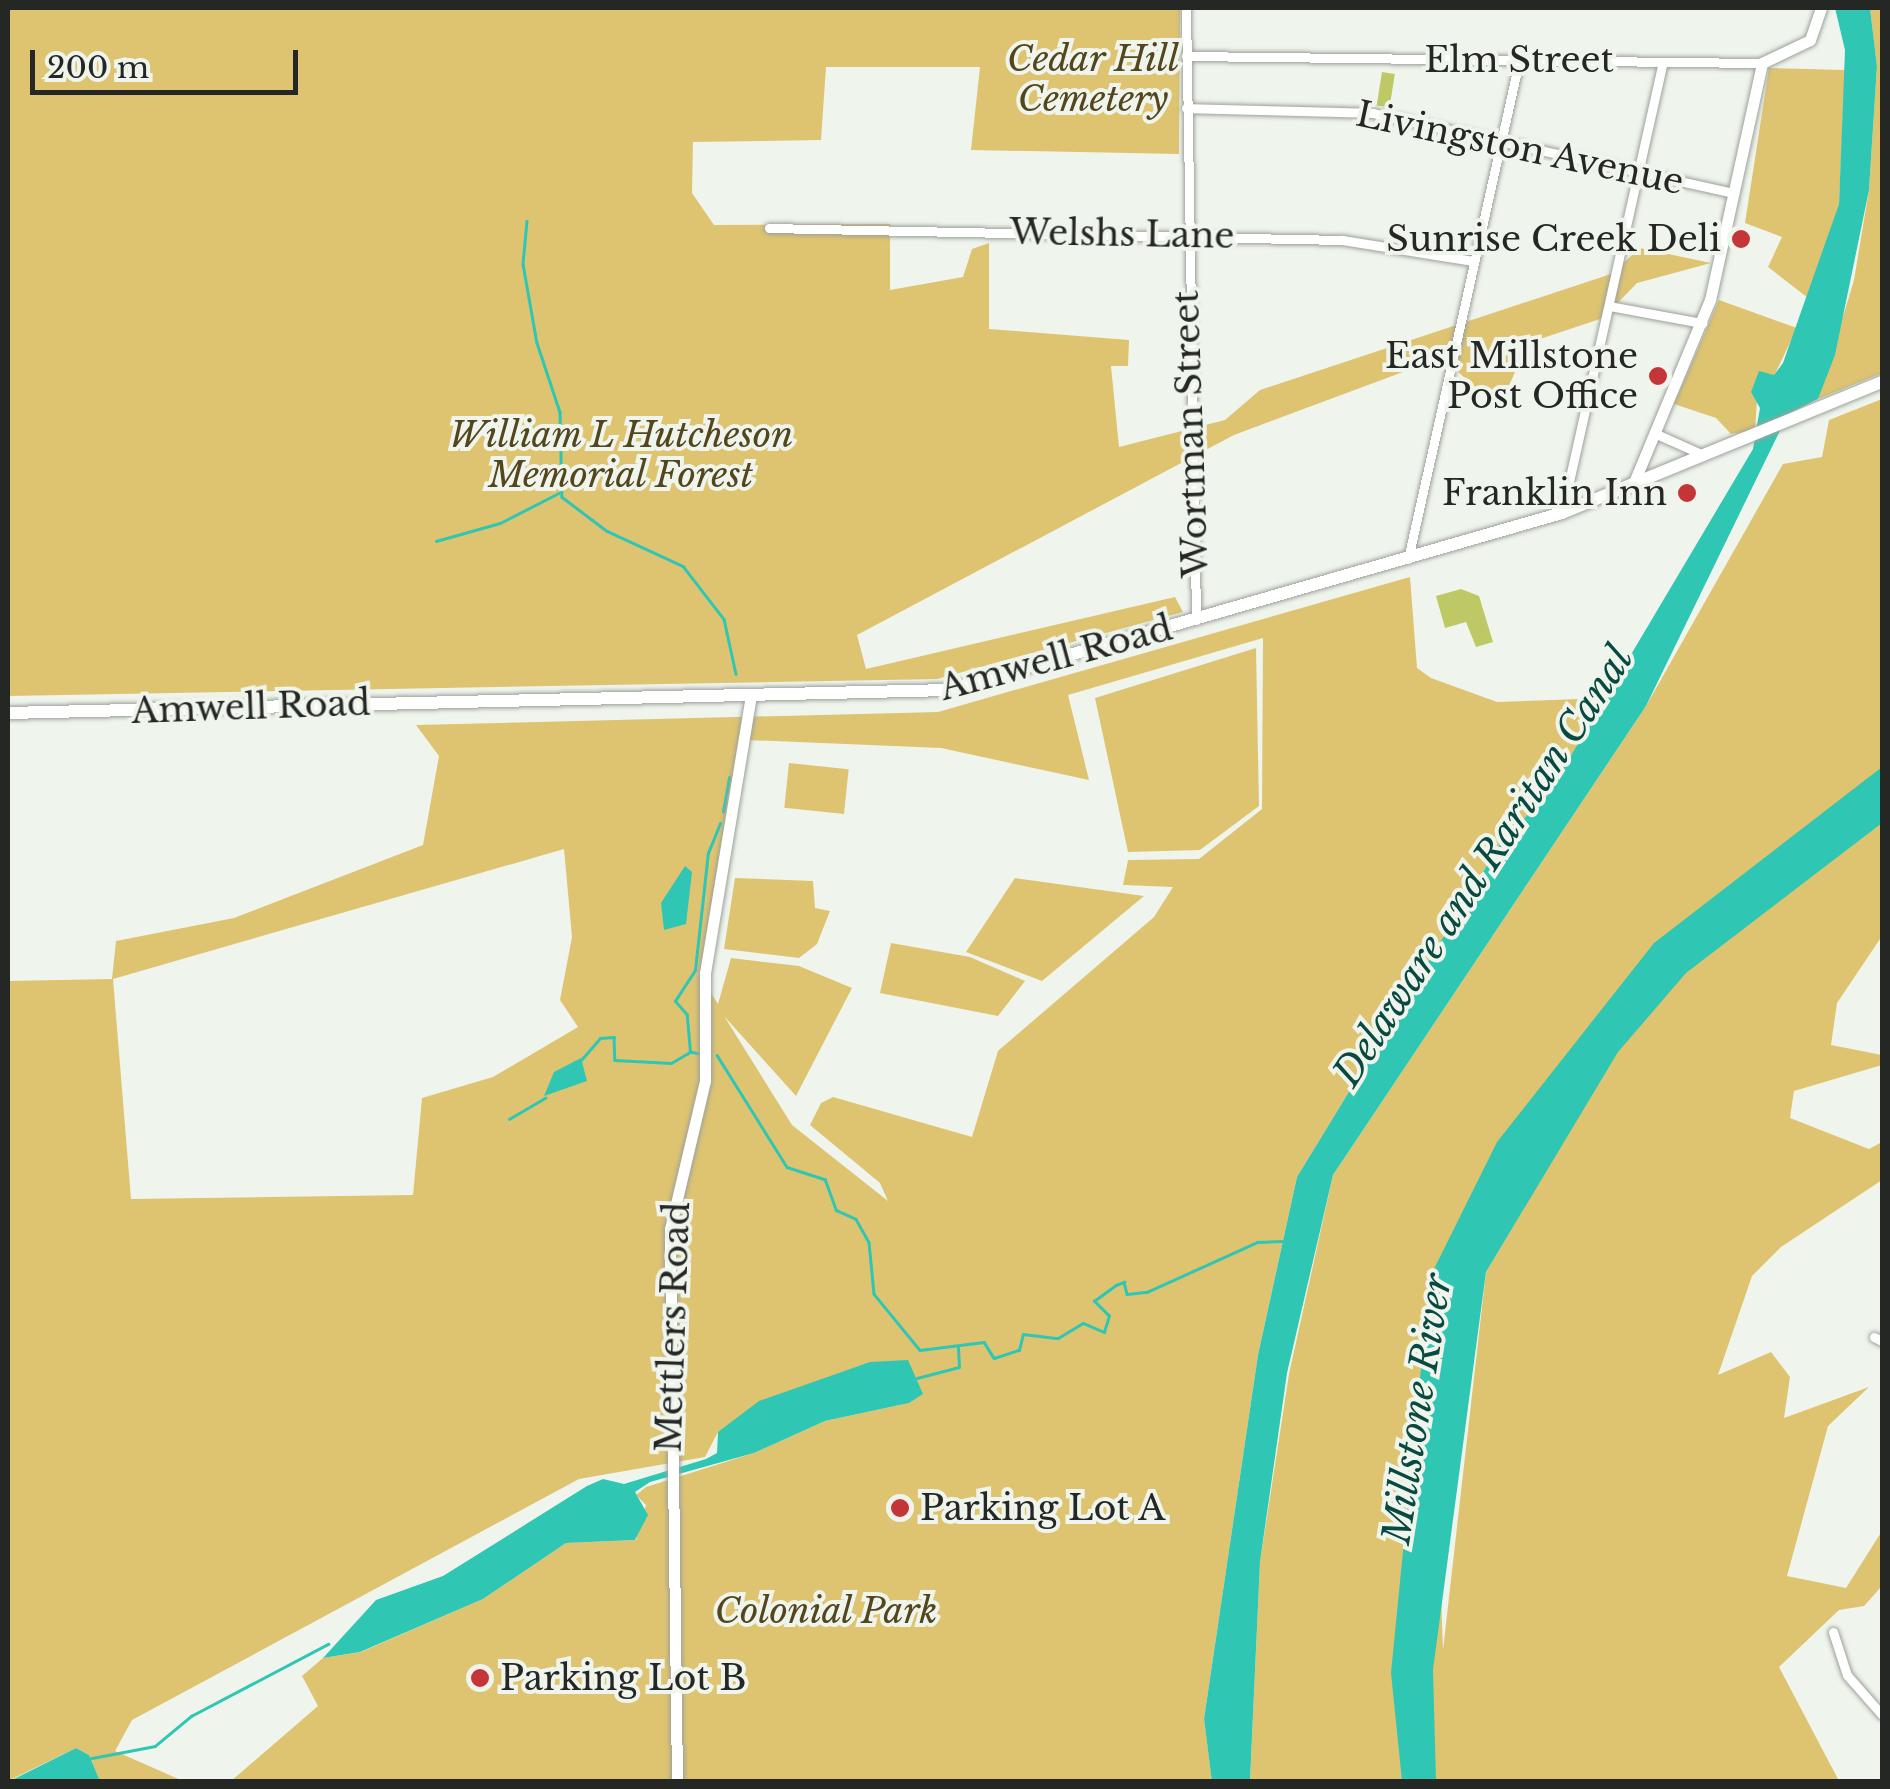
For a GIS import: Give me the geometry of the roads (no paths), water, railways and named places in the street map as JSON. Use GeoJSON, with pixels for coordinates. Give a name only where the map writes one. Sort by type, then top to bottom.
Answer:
{"type":"FeatureCollection","features":[{"type":"Feature","properties":{"kind":"main road","name":"Amwell Road"},"geometry":{"type":"LineString","coordinates":[[8,713],[750,700],[948,690],[1562,513],[1632,487],[1699,453],[1758,434],[1882,382]]}},
{"type":"Feature","properties":{"kind":"street","name":"Wortman Street"},"geometry":{"type":"LineString","coordinates":[[1186,8],[1186,235],[1196,620]]}},
{"type":"Feature","properties":{"kind":"street","name":"Elm Street"},"geometry":{"type":"LineString","coordinates":[[1186,56],[1762,63],[1810,40],[1821,8]]}},
{"type":"Feature","properties":{"kind":"street"},"geometry":{"type":"LineString","coordinates":[[1408,559],[1519,61]]}},
{"type":"Feature","properties":{"kind":"street"},"geometry":{"type":"LineString","coordinates":[[1562,513],[1663,62]]}},
{"type":"Feature","properties":{"kind":"street"},"geometry":{"type":"LineString","coordinates":[[1632,487],[1702,324],[1762,63]]}},
{"type":"Feature","properties":{"kind":"street","name":"Livingston Avenue"},"geometry":{"type":"LineString","coordinates":[[1186,108],[1359,112],[1733,193]]}},
{"type":"Feature","properties":{"kind":"street","name":"Welshs Lane"},"geometry":{"type":"LineString","coordinates":[[769,228],[1371,242],[1474,262]]}},
{"type":"Feature","properties":{"kind":"street"},"geometry":{"type":"LineString","coordinates":[[1609,306],[1702,324]]}},
{"type":"Feature","properties":{"kind":"street"},"geometry":{"type":"LineString","coordinates":[[1654,432],[1699,453]]}},
{"type":"Feature","properties":{"kind":"street","name":"Mettlers Road"},"geometry":{"type":"LineString","coordinates":[[677,1782],[668,1482],[672,1207],[706,1080],[705,973],[750,700]]}},
{"type":"Feature","properties":{"kind":"street"},"geometry":{"type":"LineString","coordinates":[[1834,1632],[1847,1675],[1882,1715]]}},
{"type":"Feature","properties":{"kind":"water"},"geometry":{"type":"Polygon","coordinates":[[[1835,8],[1870,8],[1877,66],[1869,190],[1835,355],[1818,399],[1788,414],[1646,706],[1333,1175],[1287,1373],[1260,1562],[1250,1781],[1212,1782],[1204,1719],[1258,1355],[1297,1177],[1503,839],[1547,796],[1753,449],[1760,408],[1751,392],[1759,371],[1774,375],[1783,363],[1839,204],[1845,50],[1835,8]]]}},
{"type":"Feature","properties":{"kind":"water","name":"Millstone River"},"geometry":{"type":"Polygon","coordinates":[[[1882,767],[1882,823],[1686,973],[1618,1052],[1486,1272],[1433,1670],[1436,1781],[1402,1781],[1391,1673],[1430,1277],[1497,1142],[1654,943],[1882,767]]]}},
{"type":"Feature","properties":{"kind":"water"},"geometry":{"type":"Polygon","coordinates":[[[685,866],[692,872],[686,924],[664,930],[661,903],[685,866]]]}},
{"type":"Feature","properties":{"kind":"water"},"geometry":{"type":"Polygon","coordinates":[[[581,1058],[587,1081],[544,1096],[554,1072],[581,1058]]]}},
{"type":"Feature","properties":{"kind":"water"},"geometry":{"type":"Polygon","coordinates":[[[908,1360],[923,1394],[909,1403],[825,1421],[754,1453],[650,1482],[635,1492],[648,1515],[635,1540],[566,1543],[483,1599],[360,1652],[323,1658],[376,1600],[443,1576],[587,1486],[603,1479],[624,1484],[706,1459],[717,1453],[718,1432],[759,1401],[870,1362],[908,1360]]]}},
{"type":"Feature","properties":{"kind":"water"},"geometry":{"type":"Polygon","coordinates":[[[76,1748],[89,1755],[100,1781],[10,1781],[76,1748]]]}},
{"type":"Feature","properties":{"kind":"waterway"},"geometry":{"type":"LineString","coordinates":[[527,221],[523,264],[537,343],[560,412],[562,497],[607,531],[683,566],[724,619],[736,674]]}},
{"type":"Feature","properties":{"kind":"waterway"},"geometry":{"type":"LineString","coordinates":[[436,541],[500,523],[559,493]]}},
{"type":"Feature","properties":{"kind":"waterway"},"geometry":{"type":"LineString","coordinates":[[723,812],[729,778]]}},
{"type":"Feature","properties":{"kind":"waterway"},"geometry":{"type":"LineString","coordinates":[[699,1054],[690,1052],[687,1015],[675,1001],[695,970],[708,853],[720,823]]}},
{"type":"Feature","properties":{"kind":"waterway"},"geometry":{"type":"LineString","coordinates":[[581,1060],[600,1038],[614,1037],[615,1060],[671,1063],[690,1052]]}},
{"type":"Feature","properties":{"kind":"waterway"},"geometry":{"type":"LineString","coordinates":[[717,1055],[787,1167],[825,1179],[836,1210],[856,1219],[869,1242],[874,1294],[920,1350],[984,1342],[994,1358],[1019,1350],[1023,1334],[1058,1338],[1083,1323],[1104,1332],[1109,1316],[1094,1301],[1116,1285],[1124,1282],[1127,1294],[1147,1292],[1257,1242],[1283,1241]]}},
{"type":"Feature","properties":{"kind":"waterway"},"geometry":{"type":"LineString","coordinates":[[509,1119],[545,1098]]}},
{"type":"Feature","properties":{"kind":"waterway"},"geometry":{"type":"LineString","coordinates":[[917,1378],[959,1367],[958,1348]]}},
{"type":"Feature","properties":{"kind":"waterway"},"geometry":{"type":"LineString","coordinates":[[87,1759],[155,1746],[191,1716],[328,1644]]}},
{"type":"Feature","properties":{"kind":"place","name":"Sunrise Creek Deli"},"geometry":{"type":"Point","coordinates":[1741,239]}},
{"type":"Feature","properties":{"kind":"place","name":"East Millstone Post Office"},"geometry":{"type":"Point","coordinates":[1658,376]}},
{"type":"Feature","properties":{"kind":"place","name":"Franklin Inn"},"geometry":{"type":"Point","coordinates":[1687,493]}},
{"type":"Feature","properties":{"kind":"place","name":"Parking Lot A"},"geometry":{"type":"Point","coordinates":[900,1508]}},
{"type":"Feature","properties":{"kind":"place","name":"Parking Lot B"},"geometry":{"type":"Point","coordinates":[480,1678]}},
{"type":"Feature","properties":{"kind":"park label","name":"Cedar Hill Cemetery"},"geometry":{"type":"Point","coordinates":[1093,79]}},
{"type":"Feature","properties":{"kind":"park label","name":"William L Hutcheson Memorial Forest"},"geometry":{"type":"Point","coordinates":[621,455]}},
{"type":"Feature","properties":{"kind":"park label","name":"Colonial Park"},"geometry":{"type":"Point","coordinates":[826,1611]}},
{"type":"Feature","properties":{"kind":"water label","name":"Delaware and Raritan Canal"},"geometry":{"type":"Point","coordinates":[1483,866]}}]}
